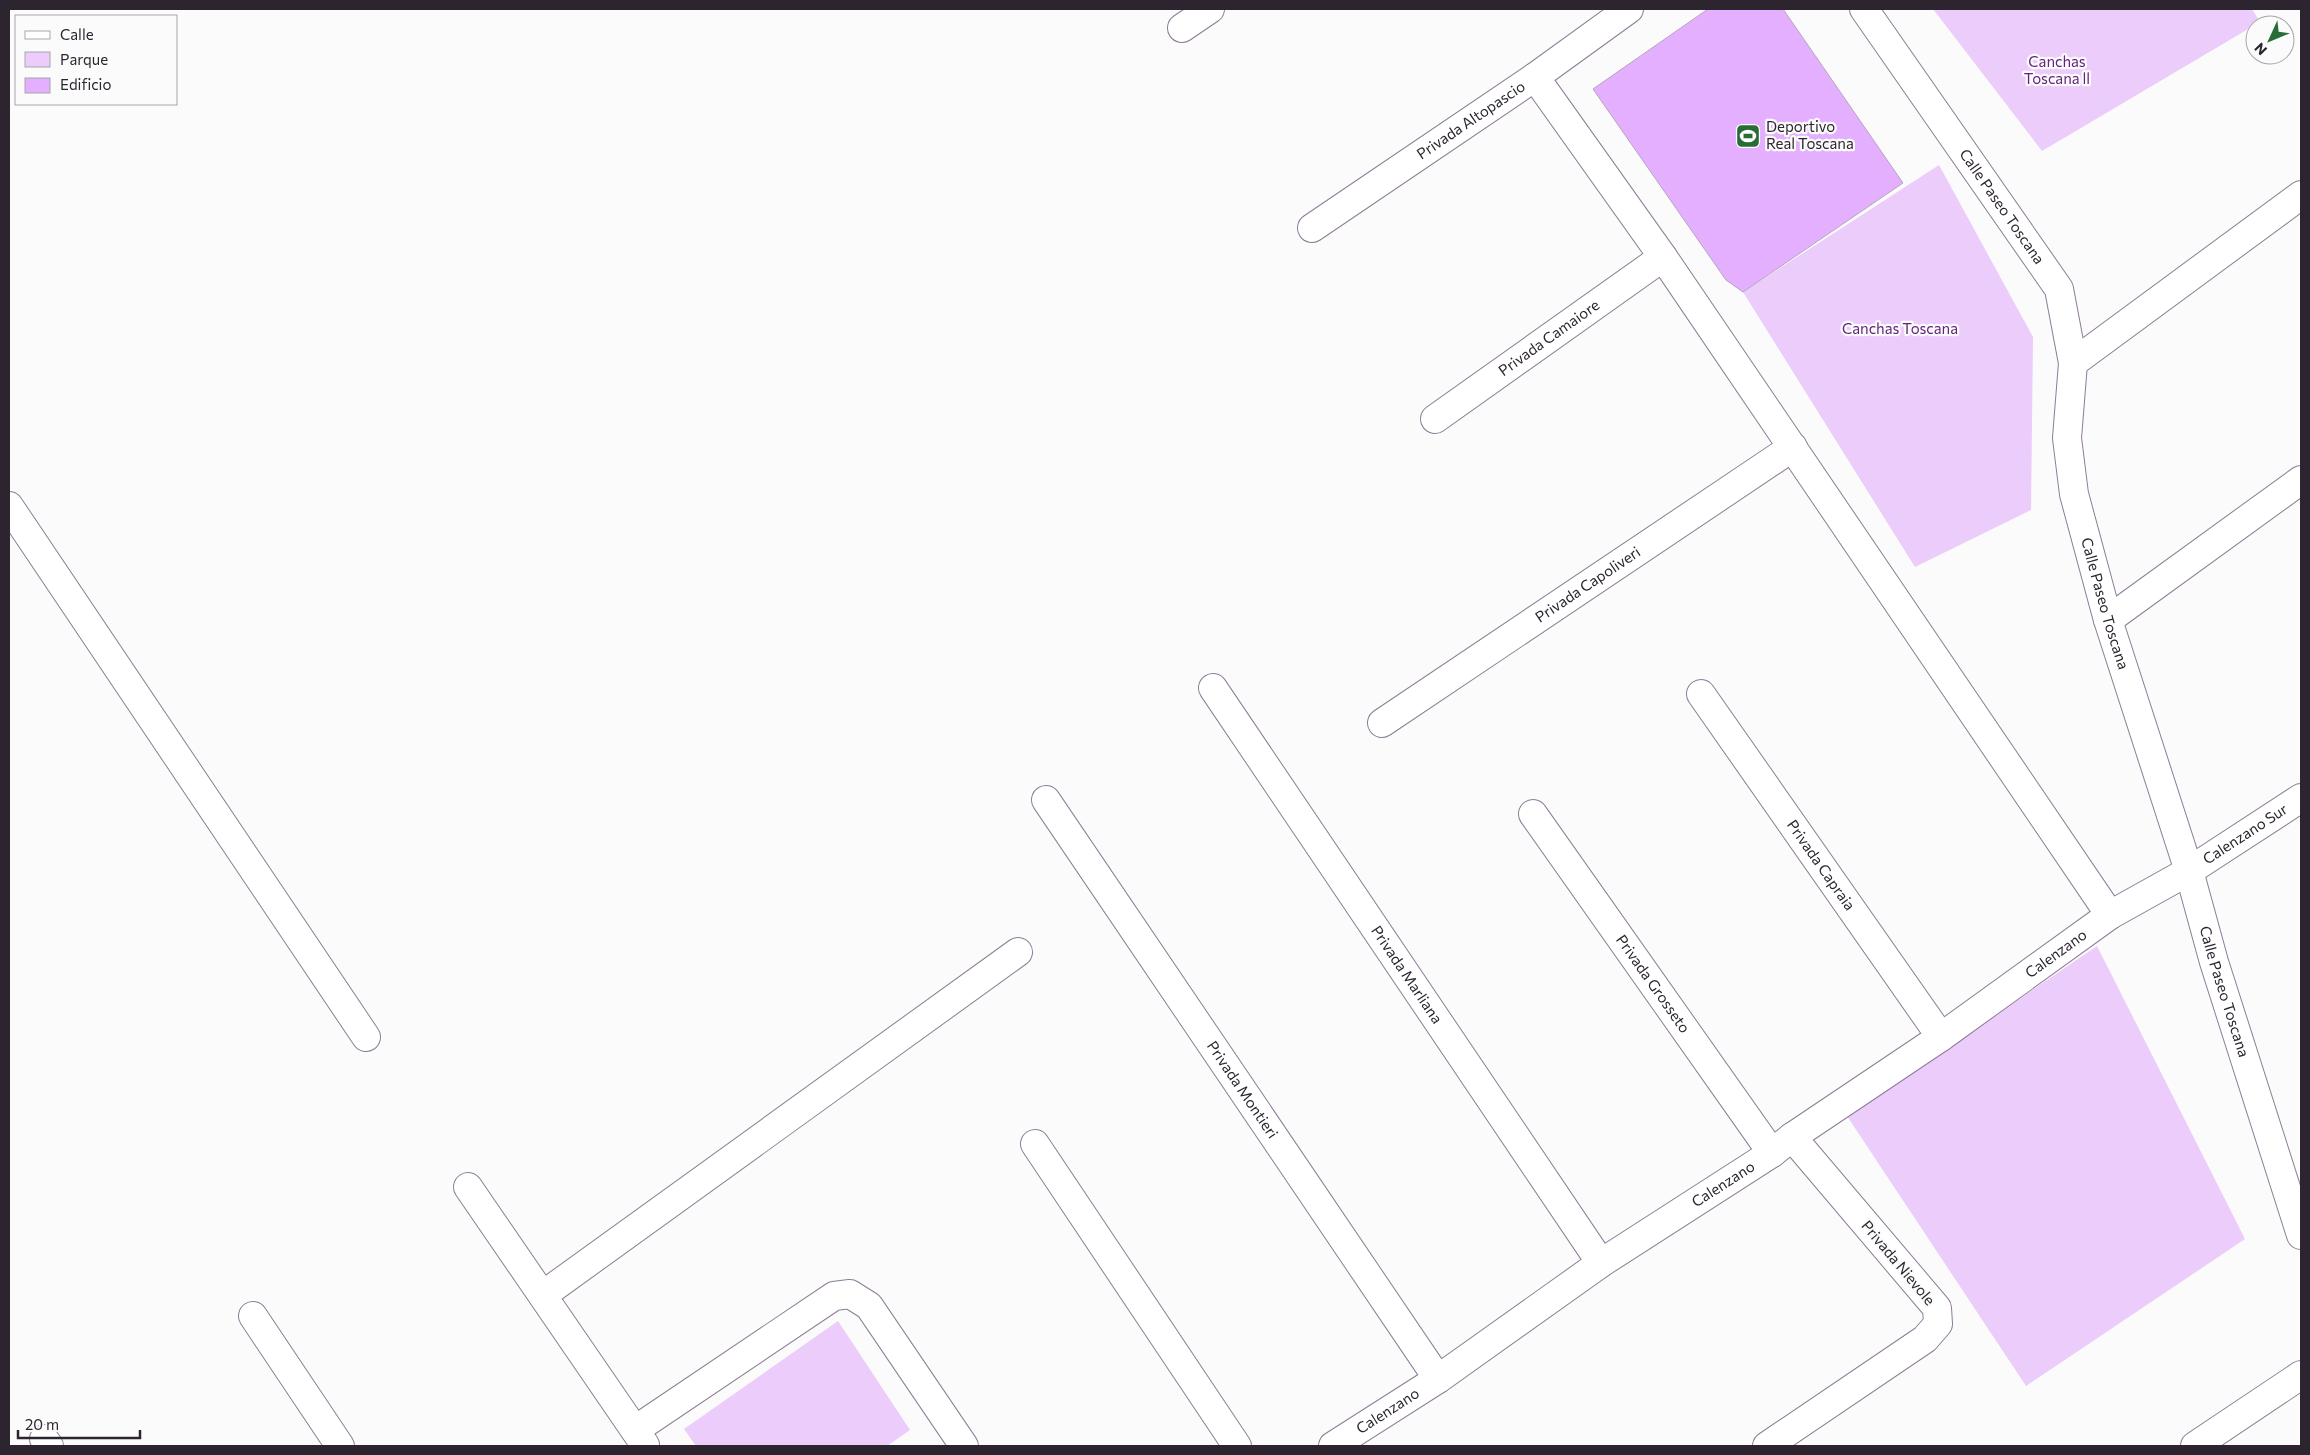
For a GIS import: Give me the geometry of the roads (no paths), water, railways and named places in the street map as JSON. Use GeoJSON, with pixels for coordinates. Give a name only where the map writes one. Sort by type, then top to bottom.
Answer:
{"type":"FeatureCollection","features":[{"type":"Feature","properties":{"kind":"street"},"geometry":{"type":"LineString","coordinates":[[1182,28],[1210,9]]}},
{"type":"Feature","properties":{"kind":"street","name":"Privada Altopascio"},"geometry":{"type":"LineString","coordinates":[[1312,228],[1535,77],[1629,9]]}},
{"type":"Feature","properties":{"kind":"street","name":"Calle Paseo Toscana"},"geometry":{"type":"LineString","coordinates":[[1864,9],[2059,289],[2073,363],[2067,438],[2074,494],[2108,620],[2301,1236]]}},
{"type":"Feature","properties":{"kind":"street"},"geometry":{"type":"LineString","coordinates":[[1535,77],[1663,257],[2110,915]]}},
{"type":"Feature","properties":{"kind":"street"},"geometry":{"type":"LineString","coordinates":[[2073,363],[2301,194]]}},
{"type":"Feature","properties":{"kind":"street","name":"Privada Camaiore"},"geometry":{"type":"LineString","coordinates":[[1435,419],[1663,257]]}},
{"type":"Feature","properties":{"kind":"street","name":"Privada Capoliveri"},"geometry":{"type":"LineString","coordinates":[[1382,723],[1793,448]]}},
{"type":"Feature","properties":{"kind":"street"},"geometry":{"type":"LineString","coordinates":[[2108,620],[2301,480]]}},
{"type":"Feature","properties":{"kind":"street"},"geometry":{"type":"LineString","coordinates":[[9,506],[366,1037]]}},
{"type":"Feature","properties":{"kind":"street","name":"Privada Marliana"},"geometry":{"type":"LineString","coordinates":[[1213,688],[1601,1263]]}},
{"type":"Feature","properties":{"kind":"street","name":"Privada Capraia"},"geometry":{"type":"LineString","coordinates":[[1701,694],[1941,1037]]}},
{"type":"Feature","properties":{"kind":"street","name":"Calenzano Sur"},"geometry":{"type":"LineString","coordinates":[[2110,915],[2188,871],[2301,798]]}},
{"type":"Feature","properties":{"kind":"street","name":"Privada Montieri"},"geometry":{"type":"LineString","coordinates":[[1046,800],[1438,1379]]}},
{"type":"Feature","properties":{"kind":"street","name":"Privada Grosseto"},"geometry":{"type":"LineString","coordinates":[[1533,814],[1782,1145]]}},
{"type":"Feature","properties":{"kind":"street","name":"Calenzano"},"geometry":{"type":"LineString","coordinates":[[1333,1446],[1438,1379],[1601,1263],[1782,1145],[1941,1037],[2110,915]]}},
{"type":"Feature","properties":{"kind":"street"},"geometry":{"type":"LineString","coordinates":[[543,1295],[1018,952]]}},
{"type":"Feature","properties":{"kind":"street"},"geometry":{"type":"LineString","coordinates":[[1034,1144],[1237,1446]]}},
{"type":"Feature","properties":{"kind":"street","name":"Privada Nievole"},"geometry":{"type":"LineString","coordinates":[[1767,1446],[1925,1339],[1938,1324],[1937,1308],[1782,1145]]}},
{"type":"Feature","properties":{"kind":"street"},"geometry":{"type":"LineString","coordinates":[[468,1187],[641,1438],[834,1296],[850,1294],[869,1306],[964,1446]]}},
{"type":"Feature","properties":{"kind":"street"},"geometry":{"type":"LineString","coordinates":[[253,1316],[340,1446]]}},
{"type":"Feature","properties":{"kind":"street"},"geometry":{"type":"LineString","coordinates":[[2195,1446],[2301,1375]]}},
{"type":"Feature","properties":{"kind":"place","name":"Deportivo Real Toscana"},"geometry":{"type":"Point","coordinates":[1748,136]}},
{"type":"Feature","properties":{"kind":"park label","name":"Canchas Toscana ll"},"geometry":{"type":"Point","coordinates":[2057,70]}},
{"type":"Feature","properties":{"kind":"park label","name":"Canchas Toscana"},"geometry":{"type":"Point","coordinates":[1900,329]}}]}
